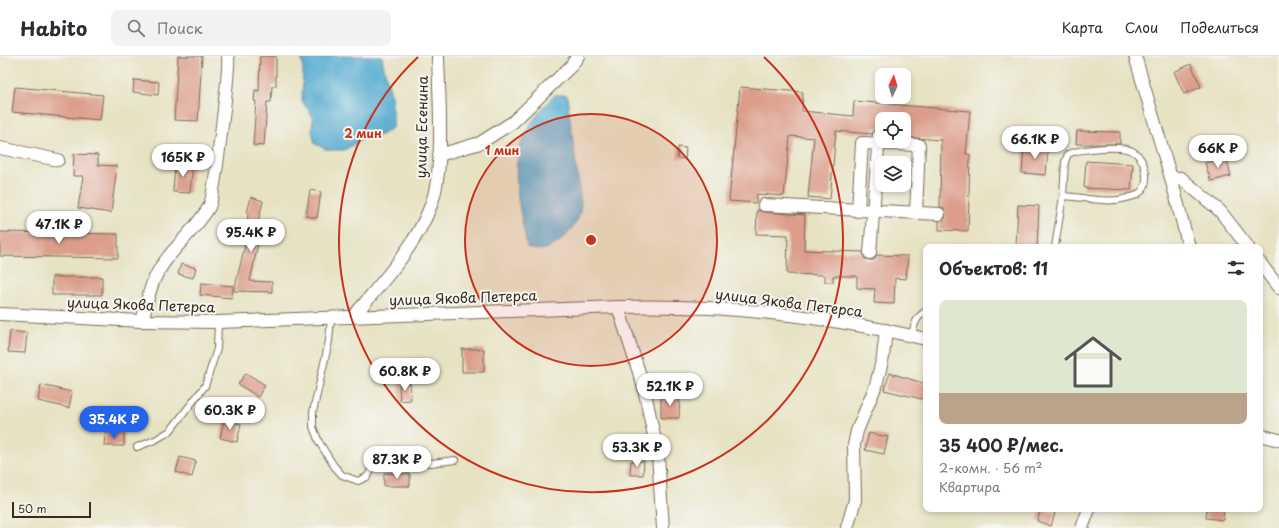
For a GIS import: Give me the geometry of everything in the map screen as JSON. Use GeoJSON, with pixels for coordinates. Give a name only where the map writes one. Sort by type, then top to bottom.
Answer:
{"type":"FeatureCollection","features":[{"type":"Feature","properties":{"kind":"street"},"geometry":{"type":"LineString","coordinates":[[142,321],[154,280],[168,259],[210,206],[216,176],[228,56]]}},
{"type":"Feature","properties":{"kind":"street","name":"улица Есенина"},"geometry":{"type":"LineString","coordinates":[[353,317],[400,259],[422,224],[433,198],[439,155],[438,56]]}},
{"type":"Feature","properties":{"kind":"street"},"geometry":{"type":"LineString","coordinates":[[439,155],[480,143],[513,122],[571,66],[578,56]]}},
{"type":"Feature","properties":{"kind":"street"},"geometry":{"type":"LineString","coordinates":[[1135,56],[1172,178],[1188,244]]}},
{"type":"Feature","properties":{"kind":"street"},"geometry":{"type":"LineString","coordinates":[[858,211],[862,143],[875,140]]}},
{"type":"Feature","properties":{"kind":"street"},"geometry":{"type":"LineString","coordinates":[[911,145],[919,146],[916,213]]}},
{"type":"Feature","properties":{"kind":"street"},"geometry":{"type":"LineString","coordinates":[[0,148],[58,160]]}},
{"type":"Feature","properties":{"kind":"street"},"geometry":{"type":"LineString","coordinates":[[870,253],[878,148]]}},
{"type":"Feature","properties":{"kind":"street"},"geometry":{"type":"LineString","coordinates":[[1172,178],[1181,178],[1220,211],[1246,244]]}},
{"type":"Feature","properties":{"kind":"street"},"geometry":{"type":"LineString","coordinates":[[764,205],[873,212],[940,214]]}},
{"type":"Feature","properties":{"kind":"street"},"geometry":{"type":"LineString","coordinates":[[1263,267],[1279,288]]}},
{"type":"Feature","properties":{"kind":"street"},"geometry":{"type":"LineString","coordinates":[[618,306],[644,388],[661,482],[663,528]]}},
{"type":"Feature","properties":{"kind":"street","name":"улица Якова Петерса"},"geometry":{"type":"LineString","coordinates":[[0,314],[142,321],[218,322],[618,306],[718,308],[822,320],[886,330],[923,338]]}},
{"type":"Feature","properties":{"kind":"street"},"geometry":{"type":"LineString","coordinates":[[847,528],[855,500],[854,445],[857,431],[876,385],[883,357],[886,330]]}},
{"type":"Feature","properties":{"kind":"street"},"geometry":{"type":"LineString","coordinates":[[1263,436],[1279,440]]}},
{"type":"Feature","properties":{"kind":"street"},"geometry":{"type":"LineString","coordinates":[[1082,528],[1088,512]]}},
{"type":"Feature","properties":{"kind":"lane"},"geometry":{"type":"LineString","coordinates":[[1055,244],[1063,196],[1065,162],[1068,154],[1078,150],[1121,148],[1133,151],[1141,158],[1146,170],[1146,183],[1139,194],[1112,200],[1063,196]]}},
{"type":"Feature","properties":{"kind":"lane"},"geometry":{"type":"LineString","coordinates":[[912,335],[914,323],[923,313]]}},
{"type":"Feature","properties":{"kind":"lane"},"geometry":{"type":"LineString","coordinates":[[331,318],[329,341],[313,412],[313,427],[319,442],[334,466],[342,475],[349,479],[358,481],[367,478],[378,460],[385,459],[431,463],[455,460]]}},
{"type":"Feature","properties":{"kind":"lane"},"geometry":{"type":"LineString","coordinates":[[137,447],[155,440],[170,431],[205,386],[217,349],[218,322]]}},
{"type":"Feature","properties":{"kind":"lane"},"geometry":{"type":"LineString","coordinates":[[656,528],[663,528]]}},
{"type":"Feature","properties":{"kind":"water"},"geometry":{"type":"Polygon","coordinates":[[[301,56],[382,56],[392,99],[393,127],[381,135],[363,139],[344,150],[328,150],[315,144],[312,131],[313,117],[302,101],[303,70],[301,56]]]}},
{"type":"Feature","properties":{"kind":"water"},"geometry":{"type":"Polygon","coordinates":[[[555,95],[567,95],[581,203],[579,217],[568,234],[556,244],[542,250],[527,247],[519,203],[517,166],[520,149],[527,131],[538,114],[555,95]]]}},
{"type":"Feature","properties":{"kind":"building"},"geometry":{"type":"Polygon","coordinates":[[[178,56],[202,56],[198,121],[174,120],[178,56]]]}},
{"type":"Feature","properties":{"kind":"building"},"geometry":{"type":"Polygon","coordinates":[[[260,56],[276,56],[276,86],[272,86],[271,102],[267,102],[264,146],[253,145],[256,101],[254,101],[255,90],[259,91],[260,56]]]}},
{"type":"Feature","properties":{"kind":"building"},"geometry":{"type":"Polygon","coordinates":[[[1191,64],[1201,87],[1184,94],[1174,72],[1191,64]]]}},
{"type":"Feature","properties":{"kind":"building"},"geometry":{"type":"Polygon","coordinates":[[[134,80],[159,82],[158,95],[133,92],[134,80]]]}},
{"type":"Feature","properties":{"kind":"building"},"geometry":{"type":"Polygon","coordinates":[[[15,87],[103,95],[100,120],[12,112],[15,87]]]}},
{"type":"Feature","properties":{"kind":"building"},"geometry":{"type":"Polygon","coordinates":[[[740,87],[803,92],[802,111],[853,116],[854,101],[970,111],[966,154],[970,154],[968,231],[939,230],[939,221],[945,218],[946,214],[943,208],[940,207],[941,140],[911,138],[911,112],[875,112],[875,128],[872,134],[836,131],[830,199],[808,197],[814,138],[790,136],[784,196],[757,194],[756,203],[729,201],[740,87]]]}},
{"type":"Feature","properties":{"kind":"building"},"geometry":{"type":"Polygon","coordinates":[[[1077,131],[1120,132],[1120,144],[1076,144],[1077,131]]]}},
{"type":"Feature","properties":{"kind":"building"},"geometry":{"type":"Polygon","coordinates":[[[1024,146],[1048,148],[1046,175],[1022,173],[1024,146]]]}},
{"type":"Feature","properties":{"kind":"building"},"geometry":{"type":"Polygon","coordinates":[[[678,147],[686,148],[685,159],[677,158],[678,147]]]}},
{"type":"Feature","properties":{"kind":"building"},"geometry":{"type":"Polygon","coordinates":[[[74,154],[98,155],[98,165],[117,166],[111,213],[78,208],[83,176],[73,176],[74,154]]]}},
{"type":"Feature","properties":{"kind":"building"},"geometry":{"type":"Polygon","coordinates":[[[1226,157],[1231,176],[1211,181],[1205,163],[1226,157]]]}},
{"type":"Feature","properties":{"kind":"building"},"geometry":{"type":"Polygon","coordinates":[[[1086,161],[1133,164],[1131,190],[1084,188],[1086,161]]]}},
{"type":"Feature","properties":{"kind":"building"},"geometry":{"type":"Polygon","coordinates":[[[175,163],[193,164],[190,193],[173,192],[175,163]]]}},
{"type":"Feature","properties":{"kind":"building"},"geometry":{"type":"Polygon","coordinates":[[[310,190],[321,192],[317,218],[306,216],[310,190]]]}},
{"type":"Feature","properties":{"kind":"building"},"geometry":{"type":"Polygon","coordinates":[[[251,197],[263,201],[258,222],[260,222],[258,244],[250,281],[272,282],[272,292],[234,291],[246,241],[247,213],[251,197]]]}},
{"type":"Feature","properties":{"kind":"building"},"geometry":{"type":"Polygon","coordinates":[[[1018,205],[1039,206],[1037,244],[1016,244],[1018,205]]]}},
{"type":"Feature","properties":{"kind":"building"},"geometry":{"type":"Polygon","coordinates":[[[757,210],[764,212],[805,215],[804,250],[863,252],[865,259],[870,260],[874,260],[877,255],[908,256],[906,279],[895,278],[894,304],[874,303],[875,289],[857,288],[857,276],[833,276],[833,282],[825,282],[825,275],[787,274],[788,235],[756,234],[757,210]]]}},
{"type":"Feature","properties":{"kind":"building"},"geometry":{"type":"Polygon","coordinates":[[[0,232],[118,234],[118,258],[0,256],[0,232]]]}},
{"type":"Feature","properties":{"kind":"building"},"geometry":{"type":"Polygon","coordinates":[[[181,264],[196,268],[193,278],[178,274],[181,264]]]}},
{"type":"Feature","properties":{"kind":"building"},"geometry":{"type":"Polygon","coordinates":[[[52,277],[102,277],[102,295],[52,295],[52,277]]]}},
{"type":"Feature","properties":{"kind":"building"},"geometry":{"type":"Polygon","coordinates":[[[201,283],[233,286],[232,298],[200,295],[201,283]]]}},
{"type":"Feature","properties":{"kind":"building"},"geometry":{"type":"Polygon","coordinates":[[[10,331],[27,333],[25,353],[8,352],[10,331]]]}},
{"type":"Feature","properties":{"kind":"building"},"geometry":{"type":"Polygon","coordinates":[[[462,349],[484,349],[484,372],[462,372],[462,349]]]}},
{"type":"Feature","properties":{"kind":"building"},"geometry":{"type":"Polygon","coordinates":[[[246,373],[265,385],[258,397],[238,384],[246,373]]]}},
{"type":"Feature","properties":{"kind":"building"},"geometry":{"type":"Polygon","coordinates":[[[890,373],[923,383],[923,399],[884,390],[890,373]]]}},
{"type":"Feature","properties":{"kind":"building"},"geometry":{"type":"Polygon","coordinates":[[[410,383],[411,400],[400,401],[399,384],[410,383]]]}},
{"type":"Feature","properties":{"kind":"building"},"geometry":{"type":"Polygon","coordinates":[[[41,385],[72,392],[69,408],[38,401],[41,385]]]}},
{"type":"Feature","properties":{"kind":"building"},"geometry":{"type":"Polygon","coordinates":[[[661,396],[680,396],[679,418],[661,418],[661,396]]]}},
{"type":"Feature","properties":{"kind":"building"},"geometry":{"type":"Polygon","coordinates":[[[224,420],[241,424],[237,442],[220,438],[224,420]]]}},
{"type":"Feature","properties":{"kind":"building"},"geometry":{"type":"Polygon","coordinates":[[[105,433],[124,433],[124,446],[104,446],[105,433]]]}},
{"type":"Feature","properties":{"kind":"building"},"geometry":{"type":"Polygon","coordinates":[[[869,433],[888,437],[884,454],[865,450],[869,433]]]}},
{"type":"Feature","properties":{"kind":"building"},"geometry":{"type":"Polygon","coordinates":[[[180,457],[196,461],[192,477],[176,472],[180,457]]]}},
{"type":"Feature","properties":{"kind":"building"},"geometry":{"type":"Polygon","coordinates":[[[631,461],[644,461],[643,475],[630,475],[631,461]]]}},
{"type":"Feature","properties":{"kind":"building"},"geometry":{"type":"Polygon","coordinates":[[[384,473],[410,474],[410,486],[384,486],[384,473]]]}},
{"type":"Feature","properties":{"kind":"building"},"geometry":{"type":"Polygon","coordinates":[[[1040,512],[1055,513],[1051,526],[1037,521],[1040,512]]]}},
{"type":"Feature","properties":{"kind":"building"},"geometry":{"type":"Polygon","coordinates":[[[1207,512],[1224,512],[1223,520],[1206,518],[1207,512]]]}}]}
